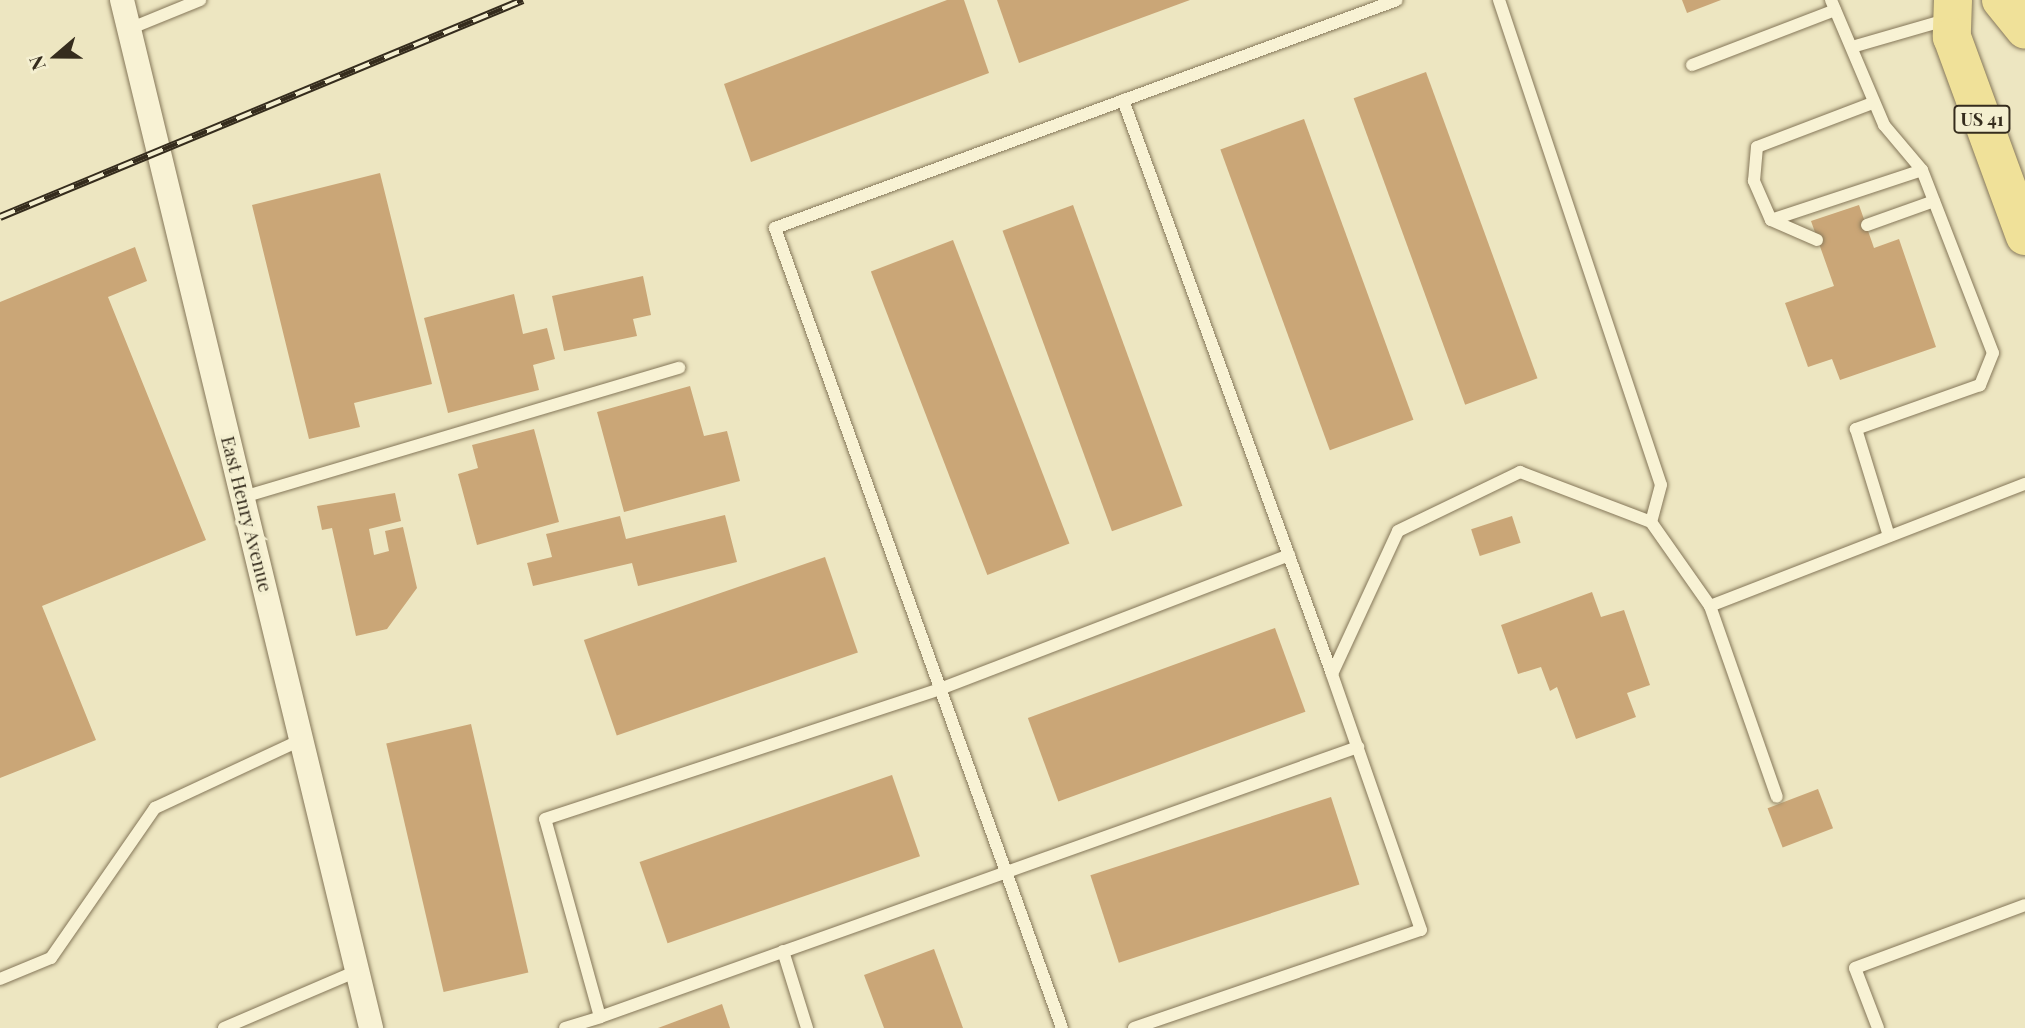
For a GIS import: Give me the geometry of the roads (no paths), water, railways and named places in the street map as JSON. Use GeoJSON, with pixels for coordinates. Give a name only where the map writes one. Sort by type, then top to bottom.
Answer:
{"type":"FeatureCollection","features":[{"type":"Feature","properties":{"kind":"main road"},"geometry":{"type":"LineString","coordinates":[[2001,0],[2025,30]]}},
{"type":"Feature","properties":{"kind":"main road","name":"US 41"},"geometry":{"type":"LineString","coordinates":[[1953,9],[1952,37],[2025,236]]}},
{"type":"Feature","properties":{"kind":"street","name":"East Henry Avenue"},"geometry":{"type":"LineString","coordinates":[[122,0],[371,1028]]}},
{"type":"Feature","properties":{"kind":"lane"},"geometry":{"type":"LineString","coordinates":[[129,29],[200,0]]}},
{"type":"Feature","properties":{"kind":"lane"},"geometry":{"type":"LineString","coordinates":[[1062,1028],[775,228],[1397,0]]}},
{"type":"Feature","properties":{"kind":"lane"},"geometry":{"type":"LineString","coordinates":[[1499,0],[1661,485],[1651,522]]}},
{"type":"Feature","properties":{"kind":"lane"},"geometry":{"type":"LineString","coordinates":[[1692,65],[1833,5],[1873,103],[1922,170],[1993,354],[1980,386],[1857,429],[1889,536]]}},
{"type":"Feature","properties":{"kind":"lane"},"geometry":{"type":"LineString","coordinates":[[1852,47],[1953,9]]}},
{"type":"Feature","properties":{"kind":"lane"},"geometry":{"type":"LineString","coordinates":[[1123,100],[1422,930],[1134,1028]]}},
{"type":"Feature","properties":{"kind":"lane"},"geometry":{"type":"LineString","coordinates":[[1817,240],[1771,220],[1754,181],[1757,147],[1873,103]]}},
{"type":"Feature","properties":{"kind":"lane"},"geometry":{"type":"LineString","coordinates":[[1771,220],[1922,170]]}},
{"type":"Feature","properties":{"kind":"lane"},"geometry":{"type":"LineString","coordinates":[[1867,225],[1934,201]]}},
{"type":"Feature","properties":{"kind":"lane"},"geometry":{"type":"LineString","coordinates":[[243,497],[679,368]]}},
{"type":"Feature","properties":{"kind":"lane"},"geometry":{"type":"LineString","coordinates":[[1332,674],[1398,531],[1520,472],[1651,522],[1710,606],[1777,797]]}},
{"type":"Feature","properties":{"kind":"lane"},"geometry":{"type":"LineString","coordinates":[[1710,606],[2025,484]]}},
{"type":"Feature","properties":{"kind":"lane"},"geometry":{"type":"LineString","coordinates":[[600,1017],[545,819],[940,689],[1289,555]]}},
{"type":"Feature","properties":{"kind":"lane"},"geometry":{"type":"LineString","coordinates":[[0,979],[51,958],[155,808],[301,740]]}},
{"type":"Feature","properties":{"kind":"lane"},"geometry":{"type":"LineString","coordinates":[[565,1028],[1358,747]]}},
{"type":"Feature","properties":{"kind":"lane"},"geometry":{"type":"LineString","coordinates":[[1878,1028],[1855,968],[2025,905]]}},
{"type":"Feature","properties":{"kind":"lane"},"geometry":{"type":"LineString","coordinates":[[783,951],[807,1028]]}},
{"type":"Feature","properties":{"kind":"lane"},"geometry":{"type":"LineString","coordinates":[[224,1028],[357,971]]}},
{"type":"Feature","properties":{"kind":"railway"},"geometry":{"type":"LineString","coordinates":[[0,217],[523,0]]}}]}
